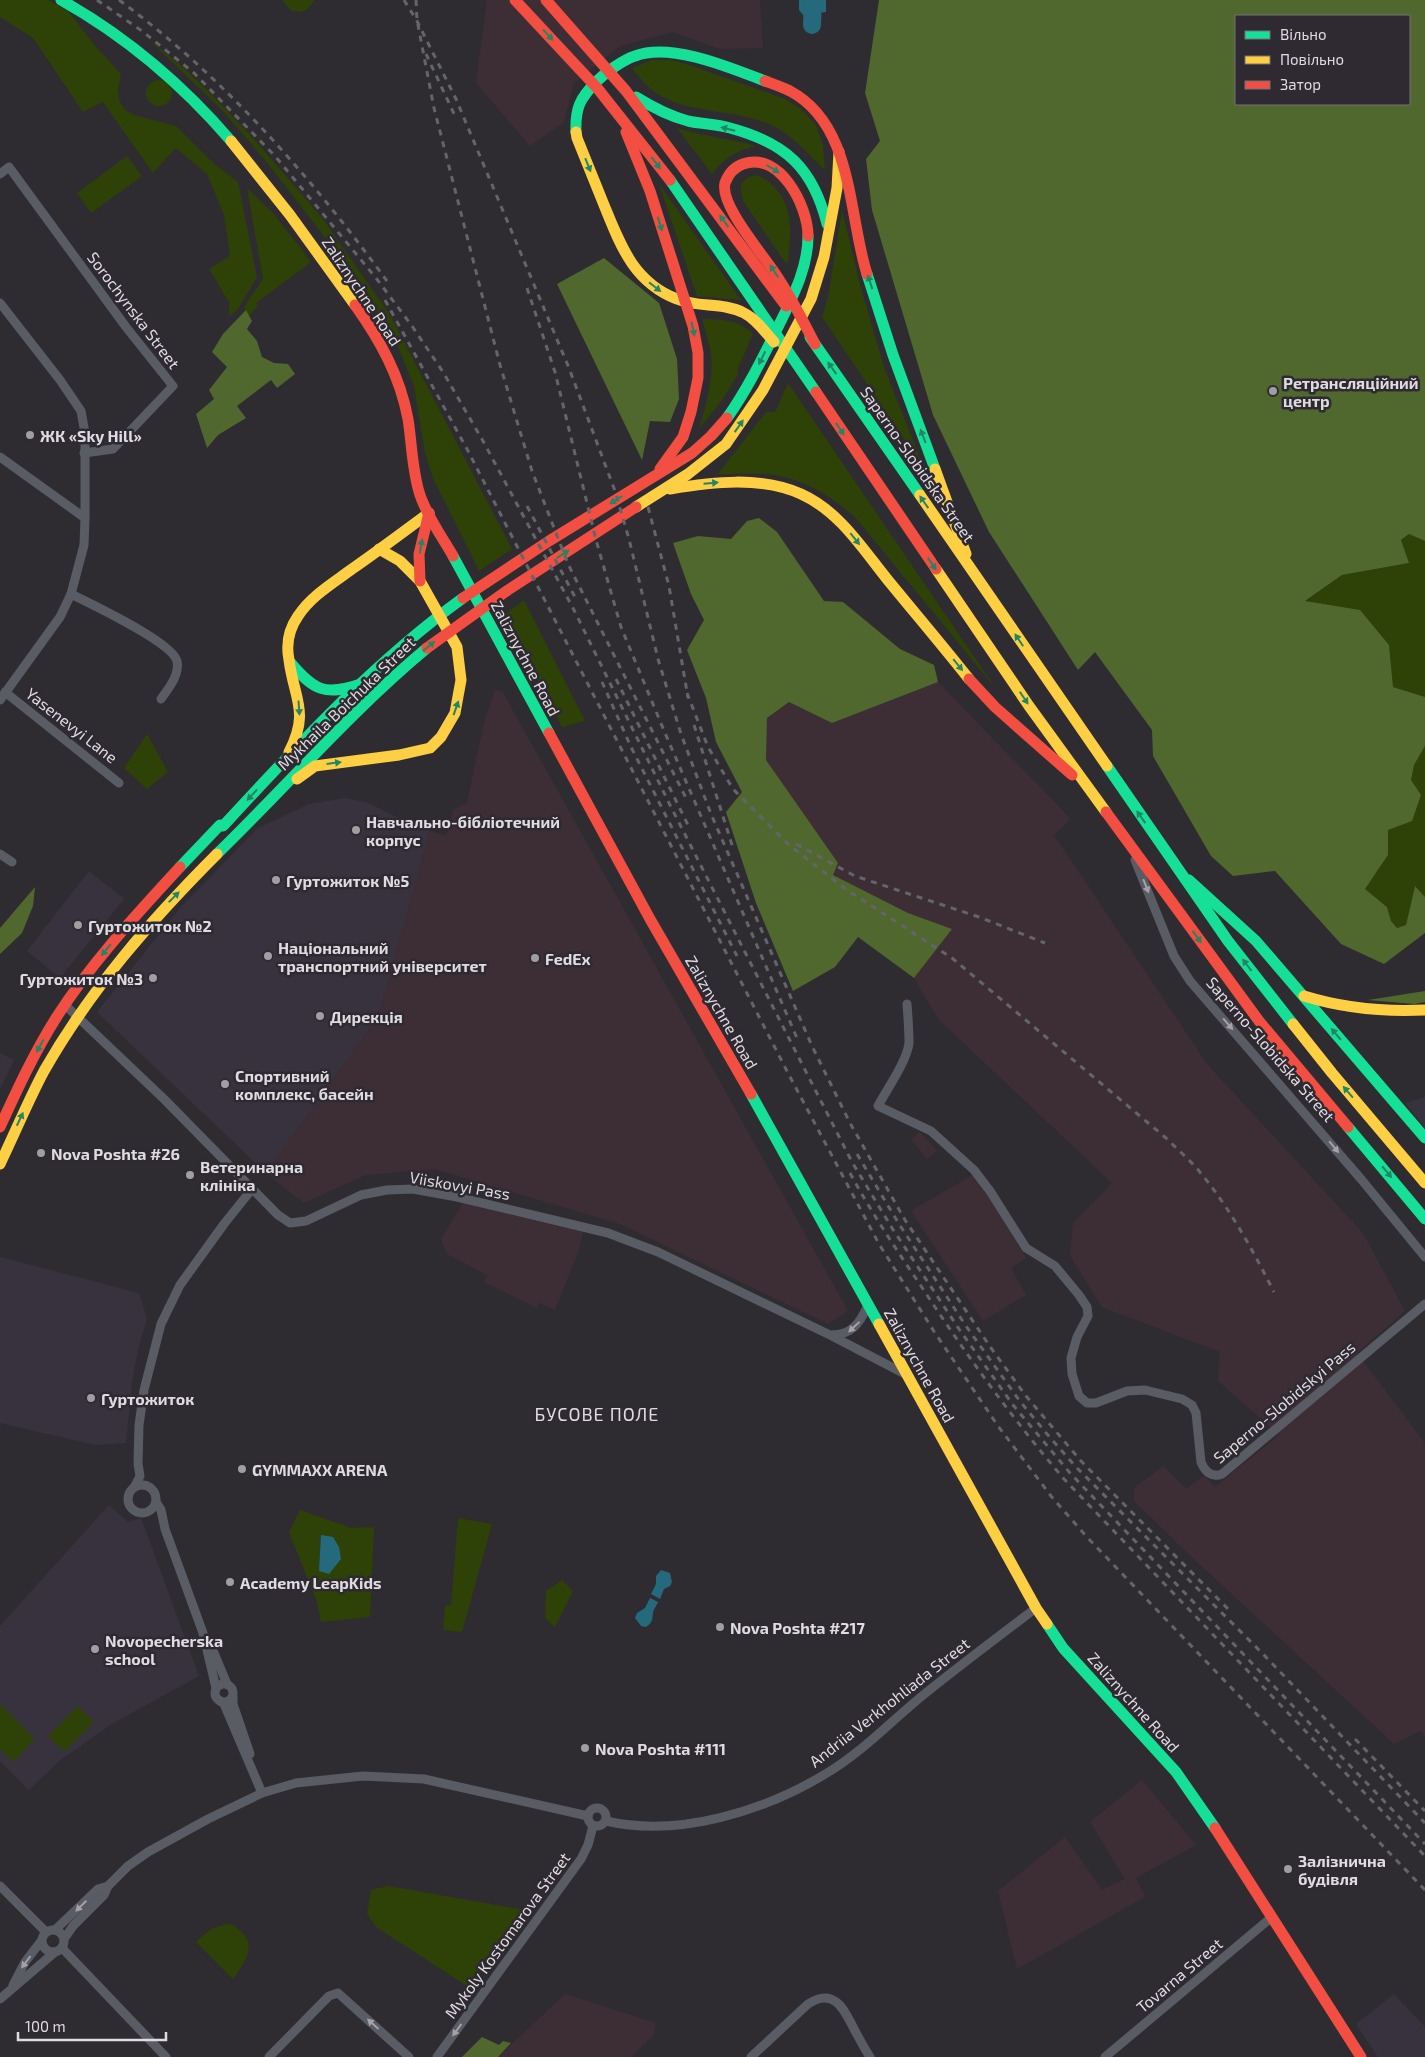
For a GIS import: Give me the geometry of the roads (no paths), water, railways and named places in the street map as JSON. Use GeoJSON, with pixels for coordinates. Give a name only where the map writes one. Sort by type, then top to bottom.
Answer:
{"type":"FeatureCollection","features":[{"type":"Feature","properties":{"kind":"main road","name":"Zaliznychne Road"},"geometry":{"type":"LineString","coordinates":[[61,0],[140,51],[170,77],[227,138],[299,226],[374,332],[398,381],[421,498],[650,919],[868,1305],[1036,1608],[1063,1648],[1176,1772],[1203,1809],[1361,2057]]}},
{"type":"Feature","properties":{"kind":"main road","name":"Saperno-Slobidska Street"},"geometry":{"type":"LineString","coordinates":[[515,0],[618,113],[662,170],[744,285],[1029,706],[1127,841],[1259,1021],[1425,1219]]}},
{"type":"Feature","properties":{"kind":"main road"},"geometry":{"type":"LineString","coordinates":[[546,0],[623,87],[654,109],[675,117],[729,128],[766,141],[786,151],[796,160],[824,195],[830,195],[837,188]]}},
{"type":"Feature","properties":{"kind":"main road"},"geometry":{"type":"LineString","coordinates":[[813,389],[776,344],[746,314],[726,308],[697,305],[662,293],[646,280],[632,264],[616,237],[577,138],[576,118],[582,96],[600,77],[626,60],[642,54],[668,52],[707,61],[790,91],[819,115],[828,128],[839,152],[853,205],[865,268],[892,355],[972,570]]}},
{"type":"Feature","properties":{"kind":"main road","name":"Saperno-Slobidska Street"},"geometry":{"type":"LineString","coordinates":[[623,87],[815,344],[1179,872],[1228,940],[1284,1014],[1425,1183]]}},
{"type":"Feature","properties":{"kind":"main road"},"geometry":{"type":"LineString","coordinates":[[618,113],[650,191],[693,326],[698,353],[698,378],[691,412],[683,436],[657,474]]}},
{"type":"Feature","properties":{"kind":"main road","name":"Mykhaila Boichuka Street"},"geometry":{"type":"LineString","coordinates":[[0,1164],[44,1072],[78,1016],[112,969],[169,902],[392,678],[441,636],[702,464],[726,444],[762,390],[811,299],[824,257],[837,188],[839,152]]}},
{"type":"Feature","properties":{"kind":"main road","name":"Mykhaila Boichuka Street"},"geometry":{"type":"LineString","coordinates":[[0,1127],[30,1064],[65,1005],[100,957],[150,899],[220,825],[223,826],[286,759],[361,684],[384,662],[462,598],[696,450],[733,410],[753,376],[799,282],[806,259],[808,228],[801,204],[793,188],[783,175],[760,162],[746,163],[738,167],[725,182],[724,191],[729,206],[777,274],[815,344]]}},
{"type":"Feature","properties":{"kind":"main road"},"geometry":{"type":"LineString","coordinates":[[816,187],[824,208],[828,229]]}},
{"type":"Feature","properties":{"kind":"main road"},"geometry":{"type":"LineString","coordinates":[[663,490],[724,482],[761,484],[798,492],[817,502],[848,530],[995,707],[1065,768],[1101,804]]}},
{"type":"Feature","properties":{"kind":"main road"},"geometry":{"type":"LineString","coordinates":[[286,759],[296,739],[300,709],[287,649],[288,636],[294,621],[313,598],[429,513]]}},
{"type":"Feature","properties":{"kind":"main road"},"geometry":{"type":"LineString","coordinates":[[420,580],[420,554],[429,513]]}},
{"type":"Feature","properties":{"kind":"main road"},"geometry":{"type":"LineString","coordinates":[[268,802],[315,766],[399,755],[430,748],[441,736],[456,713],[461,680],[457,647],[420,580],[400,561],[379,549]]}},
{"type":"Feature","properties":{"kind":"main road"},"geometry":{"type":"LineString","coordinates":[[290,661],[302,676],[314,686],[339,691],[361,684]]}},
{"type":"Feature","properties":{"kind":"main road","name":"Saperno-Slobidska Street"},"geometry":{"type":"LineString","coordinates":[[1179,872],[1212,899],[1256,941],[1425,1138]]}},
{"type":"Feature","properties":{"kind":"main road"},"geometry":{"type":"LineString","coordinates":[[1304,996],[1328,1003],[1370,1008],[1425,1010]]}},
{"type":"Feature","properties":{"kind":"street","name":"Sorochynska Street"},"geometry":{"type":"LineString","coordinates":[[0,174],[9,167],[126,327],[173,386],[113,449],[84,453]]}},
{"type":"Feature","properties":{"kind":"street"},"geometry":{"type":"LineString","coordinates":[[0,303],[60,380],[81,411],[85,433],[84,545],[71,594],[60,617],[3,696]]}},
{"type":"Feature","properties":{"kind":"street"},"geometry":{"type":"LineString","coordinates":[[0,457],[85,518]]}},
{"type":"Feature","properties":{"kind":"street"},"geometry":{"type":"LineString","coordinates":[[71,594],[133,626],[173,655],[177,662],[175,678],[161,699]]}},
{"type":"Feature","properties":{"kind":"street","name":"Yasenevyi Lane"},"geometry":{"type":"LineString","coordinates":[[3,696],[119,782]]}},
{"type":"Feature","properties":{"kind":"street","name":"Saperno-Slobidska Street"},"geometry":{"type":"LineString","coordinates":[[1127,841],[1171,948],[1190,980],[1361,1179],[1425,1257]]}},
{"type":"Feature","properties":{"kind":"street"},"geometry":{"type":"LineString","coordinates":[[0,854],[12,862]]}},
{"type":"Feature","properties":{"kind":"street","name":"Saperno-Slobidskyi Pass"},"geometry":{"type":"LineString","coordinates":[[907,1004],[909,1044],[907,1053],[878,1106],[931,1131],[974,1170],[990,1191],[1026,1248],[1055,1266],[1080,1295],[1087,1307],[1088,1316],[1077,1337],[1071,1358],[1072,1374],[1079,1396],[1087,1403],[1096,1403],[1127,1391],[1145,1390],[1182,1399],[1192,1405],[1196,1413],[1201,1462],[1209,1474],[1216,1476],[1229,1469],[1425,1304]]}},
{"type":"Feature","properties":{"kind":"street","name":"Viiskovyi Pass"},"geometry":{"type":"LineString","coordinates":[[65,1005],[164,1099],[278,1215],[290,1223],[306,1221],[361,1195],[387,1190],[413,1189],[457,1197],[608,1233],[658,1252],[830,1335],[907,1375]]}},
{"type":"Feature","properties":{"kind":"street"},"geometry":{"type":"LineString","coordinates":[[156,1502],[149,1511],[140,1513],[129,1505],[128,1495],[140,1476],[138,1464],[139,1425],[144,1390],[161,1324],[180,1286],[224,1224],[252,1189]]}},
{"type":"Feature","properties":{"kind":"street"},"geometry":{"type":"LineString","coordinates":[[830,1335],[842,1335],[851,1331],[859,1323],[868,1305]]}},
{"type":"Feature","properties":{"kind":"street"},"geometry":{"type":"LineString","coordinates":[[139,1456],[150,1487],[156,1495],[156,1502],[203,1633],[216,1688],[215,1694],[224,1704],[254,1780],[262,1793]]}},
{"type":"Feature","properties":{"kind":"street"},"geometry":{"type":"LineString","coordinates":[[135,1486],[141,1484],[150,1487]]}},
{"type":"Feature","properties":{"kind":"street"},"geometry":{"type":"LineString","coordinates":[[149,1511],[157,1517],[165,1528]]}},
{"type":"Feature","properties":{"kind":"street","name":"Andriia Verkhohliada Street"},"geometry":{"type":"LineString","coordinates":[[606,1821],[632,1826],[674,1826],[702,1822],[752,1808],[796,1790],[829,1772],[884,1730],[972,1655],[1036,1608]]}},
{"type":"Feature","properties":{"kind":"street"},"geometry":{"type":"LineString","coordinates":[[203,1633],[209,1640],[227,1684],[232,1688],[233,1704],[262,1793]]}},
{"type":"Feature","properties":{"kind":"street"},"geometry":{"type":"LineString","coordinates":[[216,1688],[221,1684],[227,1684]]}},
{"type":"Feature","properties":{"kind":"street"},"geometry":{"type":"LineString","coordinates":[[219,1700],[225,1702],[233,1697]]}},
{"type":"Feature","properties":{"kind":"street"},"geometry":{"type":"LineString","coordinates":[[0,1999],[60,1946],[73,1926],[104,1895],[108,1886],[128,1866],[148,1852],[208,1819],[262,1793],[296,1783],[363,1776],[424,1778],[588,1816]]}},
{"type":"Feature","properties":{"kind":"street"},"geometry":{"type":"LineString","coordinates":[[594,1809],[600,1809],[605,1812],[606,1821],[602,1825],[594,1826],[589,1822],[588,1816],[594,1809]]}},
{"type":"Feature","properties":{"kind":"street","name":"Mykoly Kostomarova Street"},"geometry":{"type":"LineString","coordinates":[[437,2057],[581,1859],[594,1826]]}},
{"type":"Feature","properties":{"kind":"street"},"geometry":{"type":"LineString","coordinates":[[0,1886],[48,1934],[63,1935],[60,1946]]}},
{"type":"Feature","properties":{"kind":"street"},"geometry":{"type":"LineString","coordinates":[[13,1986],[24,1962],[48,1934],[98,1889],[108,1886]]}},
{"type":"Feature","properties":{"kind":"street","name":"Tovarna Street"},"geometry":{"type":"LineString","coordinates":[[1105,2057],[1272,1917]]}},
{"type":"Feature","properties":{"kind":"street"},"geometry":{"type":"LineString","coordinates":[[48,1934],[46,1949],[60,1946]]}},
{"type":"Feature","properties":{"kind":"street"},"geometry":{"type":"LineString","coordinates":[[60,1946],[166,2057]]}},
{"type":"Feature","properties":{"kind":"street"},"geometry":{"type":"LineString","coordinates":[[269,2057],[329,1996],[338,1993],[409,2057]]}},
{"type":"Feature","properties":{"kind":"street"},"geometry":{"type":"LineString","coordinates":[[751,2057],[815,1999],[825,1998],[833,1999],[842,2006],[870,2057]]}},
{"type":"Feature","properties":{"kind":"water"},"geometry":{"type":"Polygon","coordinates":[[[799,0],[826,0],[826,12],[803,15],[799,10],[799,0]]]}},
{"type":"Feature","properties":{"kind":"water"},"geometry":{"type":"Polygon","coordinates":[[[321,1535],[333,1537],[339,1547],[341,1559],[329,1574],[319,1571],[321,1535]]]}},
{"type":"Feature","properties":{"kind":"water"},"geometry":{"type":"Polygon","coordinates":[[[661,1570],[670,1573],[672,1582],[670,1586],[664,1589],[660,1599],[651,1594],[656,1584],[656,1576],[661,1570]]]}},
{"type":"Feature","properties":{"kind":"water"},"geometry":{"type":"Polygon","coordinates":[[[650,1598],[658,1602],[651,1622],[646,1627],[641,1626],[635,1618],[637,1613],[645,1608],[650,1598]]]}},
{"type":"Feature","properties":{"kind":"waterway"},"geometry":{"type":"LineString","coordinates":[[812,25],[813,0]]}},
{"type":"Feature","properties":{"kind":"railway"},"geometry":{"type":"LineString","coordinates":[[97,0],[142,31],[194,73],[275,156],[376,278],[443,372],[483,441],[574,610],[671,807],[852,1162],[892,1228],[959,1329],[1013,1405],[1070,1473],[1425,1844]]}},
{"type":"Feature","properties":{"kind":"railway"},"geometry":{"type":"LineString","coordinates":[[119,0],[158,30],[194,62],[264,130],[328,204],[387,281]]}},
{"type":"Feature","properties":{"kind":"railway"},"geometry":{"type":"LineString","coordinates":[[404,0],[417,21],[456,99],[569,368],[615,491],[629,539],[658,659],[681,734],[711,814],[812,1046],[850,1123],[905,1220],[991,1348],[1026,1396],[1081,1461],[1231,1612]]}},
{"type":"Feature","properties":{"kind":"railway"},"geometry":{"type":"LineString","coordinates":[[416,0],[417,20],[434,108],[500,365],[532,471],[568,564],[687,800]]}},
{"type":"Feature","properties":{"kind":"railway"},"geometry":{"type":"LineString","coordinates":[[426,54],[456,118]]}},
{"type":"Feature","properties":{"kind":"railway"},"geometry":{"type":"LineString","coordinates":[[527,288],[555,372],[596,540],[621,627],[797,1038]]}},
{"type":"Feature","properties":{"kind":"railway"},"geometry":{"type":"LineString","coordinates":[[385,300],[467,449],[789,1075],[879,1244],[935,1333],[998,1426],[1051,1496],[1086,1536],[1425,1890]]}},
{"type":"Feature","properties":{"kind":"railway"},"geometry":{"type":"LineString","coordinates":[[527,506],[576,599]]}},
{"type":"Feature","properties":{"kind":"railway"},"geometry":{"type":"LineString","coordinates":[[648,507],[669,586],[688,698]]}},
{"type":"Feature","properties":{"kind":"railway"},"geometry":{"type":"LineString","coordinates":[[616,679],[688,825]]}},
{"type":"Feature","properties":{"kind":"railway"},"geometry":{"type":"LineString","coordinates":[[602,682],[631,747],[737,956]]}},
{"type":"Feature","properties":{"kind":"railway"},"geometry":{"type":"LineString","coordinates":[[687,693],[708,747],[733,789],[789,845],[847,890],[952,958],[1166,1138],[1195,1167],[1221,1199],[1249,1245],[1274,1292]]}},
{"type":"Feature","properties":{"kind":"railway"},"geometry":{"type":"LineString","coordinates":[[694,725],[733,848]]}},
{"type":"Feature","properties":{"kind":"railway"},"geometry":{"type":"LineString","coordinates":[[796,844],[855,876],[979,917],[1045,943]]}},
{"type":"Feature","properties":{"kind":"railway"},"geometry":{"type":"LineString","coordinates":[[857,1154],[899,1224],[966,1326],[1019,1400],[1047,1434],[1076,1467],[1263,1654],[1425,1823]]}},
{"type":"Feature","properties":{"kind":"railway"},"geometry":{"type":"LineString","coordinates":[[850,1173],[866,1202],[954,1336],[1044,1456],[1425,1856]]}},
{"type":"Feature","properties":{"kind":"railway"},"geometry":{"type":"LineString","coordinates":[[1355,1739],[1425,1811]]}},
{"type":"Feature","properties":{"kind":"place","name":"Ретрансляційний центр"},"geometry":{"type":"Point","coordinates":[1273,391]}},
{"type":"Feature","properties":{"kind":"place","name":"ЖК «Sky Hill»"},"geometry":{"type":"Point","coordinates":[30,435]}},
{"type":"Feature","properties":{"kind":"place","name":"Навчально-бібліотечний корпус"},"geometry":{"type":"Point","coordinates":[356,830]}},
{"type":"Feature","properties":{"kind":"place","name":"Гуртожиток №5"},"geometry":{"type":"Point","coordinates":[276,880]}},
{"type":"Feature","properties":{"kind":"place","name":"Гуртожиток №2"},"geometry":{"type":"Point","coordinates":[78,925]}},
{"type":"Feature","properties":{"kind":"place","name":"Національний транспортний університет"},"geometry":{"type":"Point","coordinates":[268,956]}},
{"type":"Feature","properties":{"kind":"place","name":"FedEx"},"geometry":{"type":"Point","coordinates":[535,958]}},
{"type":"Feature","properties":{"kind":"place","name":"Гуртожиток №3"},"geometry":{"type":"Point","coordinates":[153,978]}},
{"type":"Feature","properties":{"kind":"place","name":"Дирекція"},"geometry":{"type":"Point","coordinates":[320,1016]}},
{"type":"Feature","properties":{"kind":"place","name":"Спортивний комплекс, басейн"},"geometry":{"type":"Point","coordinates":[225,1084]}},
{"type":"Feature","properties":{"kind":"place","name":"Nova Poshta #26"},"geometry":{"type":"Point","coordinates":[41,1153]}},
{"type":"Feature","properties":{"kind":"place","name":"Ветеринарна клініка"},"geometry":{"type":"Point","coordinates":[190,1175]}},
{"type":"Feature","properties":{"kind":"place","name":"Гуртожиток"},"geometry":{"type":"Point","coordinates":[91,1398]}},
{"type":"Feature","properties":{"kind":"place","name":"GYMMAXX ARENA"},"geometry":{"type":"Point","coordinates":[242,1469]}},
{"type":"Feature","properties":{"kind":"place","name":"Academy LeapKids"},"geometry":{"type":"Point","coordinates":[230,1582]}},
{"type":"Feature","properties":{"kind":"place","name":"Nova Poshta #217"},"geometry":{"type":"Point","coordinates":[720,1627]}},
{"type":"Feature","properties":{"kind":"place","name":"Novopecherska school"},"geometry":{"type":"Point","coordinates":[95,1649]}},
{"type":"Feature","properties":{"kind":"place","name":"Nova Poshta #111"},"geometry":{"type":"Point","coordinates":[585,1748]}},
{"type":"Feature","properties":{"kind":"place","name":"Залізнична будівля"},"geometry":{"type":"Point","coordinates":[1288,1869]}},
{"type":"Feature","properties":{"kind":"district","name":"БУСОВЕ ПОЛЕ"},"geometry":{"type":"Point","coordinates":[597,1414]}}]}
